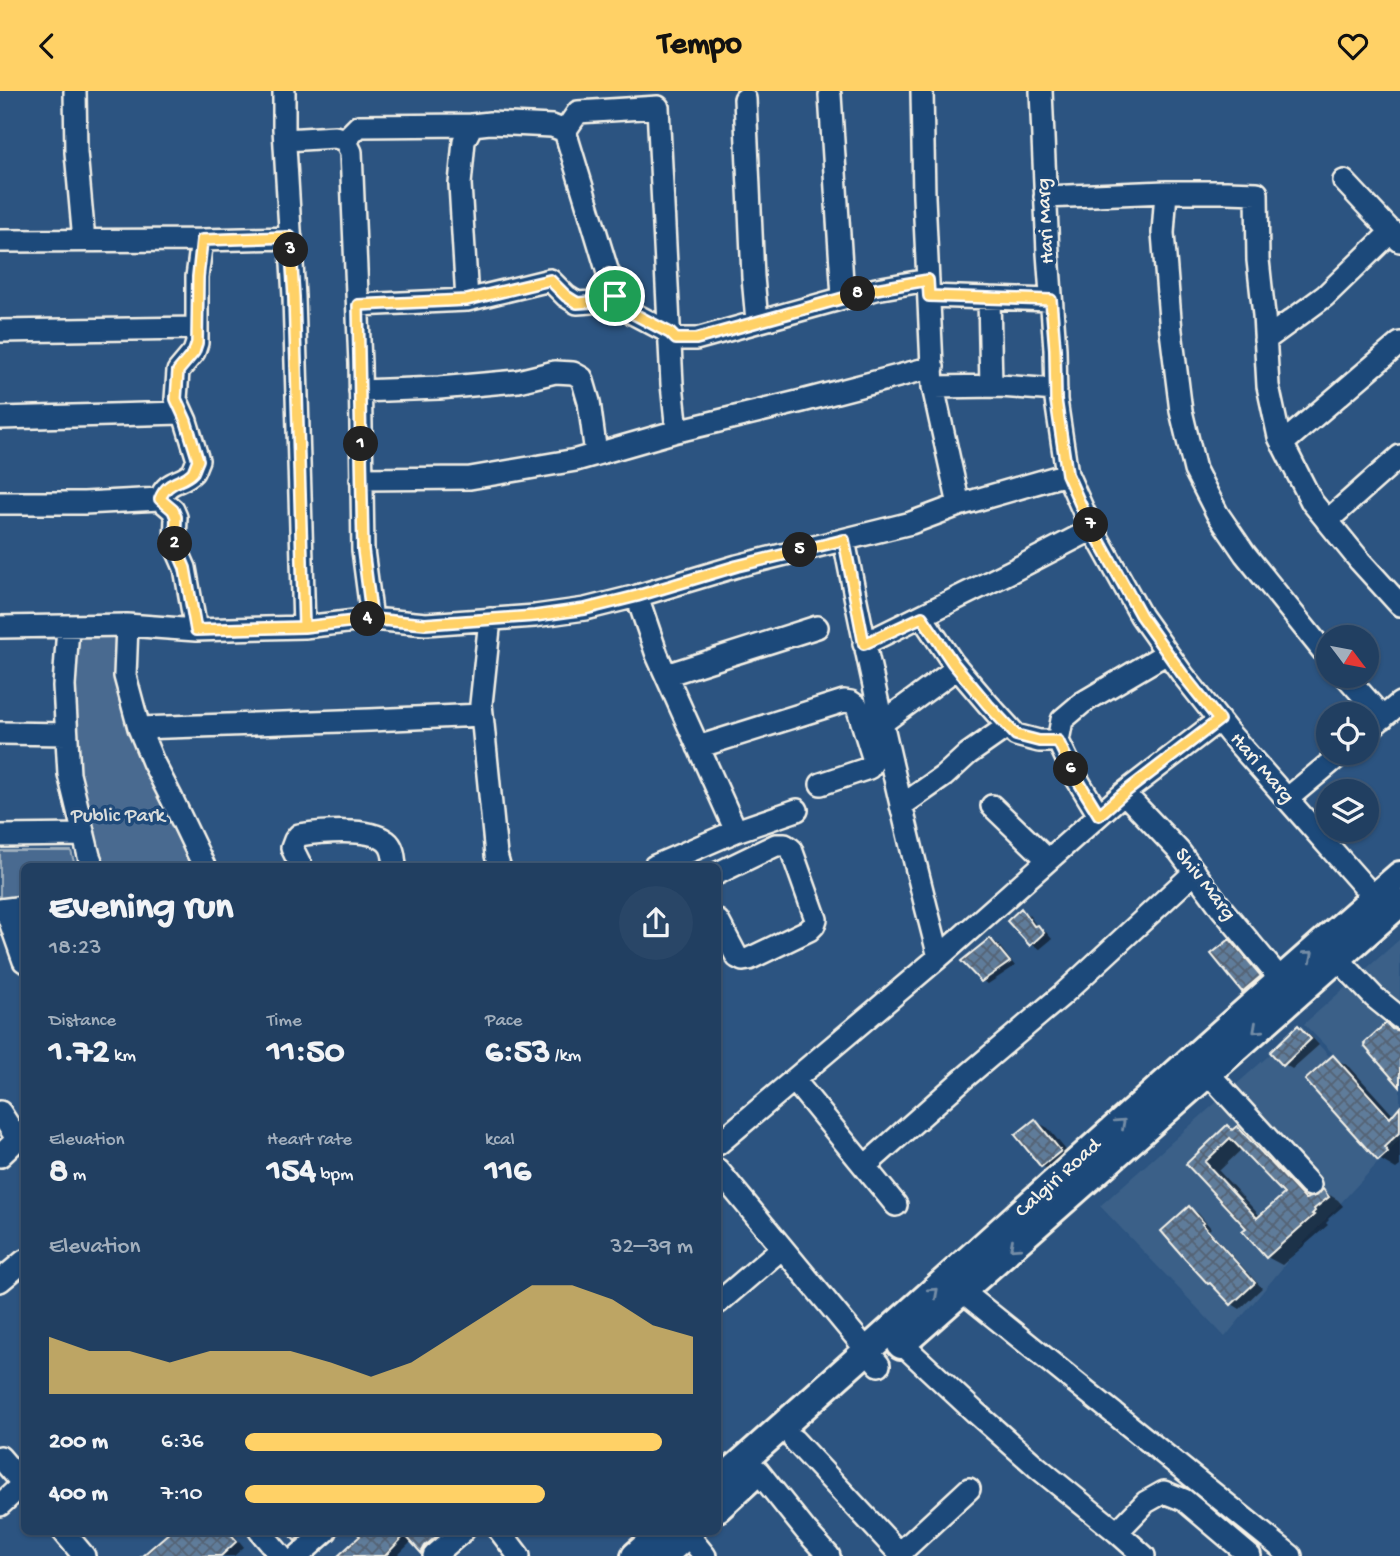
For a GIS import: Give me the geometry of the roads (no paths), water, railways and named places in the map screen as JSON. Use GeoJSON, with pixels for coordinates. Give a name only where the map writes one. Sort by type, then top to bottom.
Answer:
{"type":"FeatureCollection","features":[{"type":"Feature","properties":{"kind":"main road","name":"Calgiri Road"},"geometry":{"type":"LineString","coordinates":[[721,1481],[873,1358],[902,1344],[1338,959],[1387,905],[1400,875]]}},
{"type":"Feature","properties":{"kind":"main road","name":"Calgiri Road"},"geometry":{"type":"LineString","coordinates":[[721,1505],[794,1440],[873,1358],[1281,980],[1387,905]]}},
{"type":"Feature","properties":{"kind":"main road"},"geometry":{"type":"LineString","coordinates":[[635,1556],[674,1535]]}},
{"type":"Feature","properties":{"kind":"main road"},"geometry":{"type":"LineString","coordinates":[[663,1556],[678,1535]]}},
{"type":"Feature","properties":{"kind":"street"},"geometry":{"type":"LineString","coordinates":[[75,91],[76,152],[84,241]]}},
{"type":"Feature","properties":{"kind":"street"},"geometry":{"type":"LineString","coordinates":[[284,91],[304,627]]}},
{"type":"Feature","properties":{"kind":"street"},"geometry":{"type":"LineString","coordinates":[[922,91],[933,377],[959,505]]}},
{"type":"Feature","properties":{"kind":"street","name":"Hari Marg"},"geometry":{"type":"LineString","coordinates":[[1041,91],[1056,390],[1067,474],[1093,529],[1141,616],[1167,653],[1219,720],[1287,799],[1387,905]]}},
{"type":"Feature","properties":{"kind":"street"},"geometry":{"type":"LineString","coordinates":[[830,95],[843,297]]}},
{"type":"Feature","properties":{"kind":"street"},"geometry":{"type":"LineString","coordinates":[[746,99],[757,321]]}},
{"type":"Feature","properties":{"kind":"street"},"geometry":{"type":"LineString","coordinates":[[565,131],[578,112],[657,107],[671,384],[677,431]]}},
{"type":"Feature","properties":{"kind":"street"},"geometry":{"type":"LineString","coordinates":[[345,140],[359,126],[490,123],[552,126],[565,131]]}},
{"type":"Feature","properties":{"kind":"street"},"geometry":{"type":"LineString","coordinates":[[467,300],[460,184],[464,141],[472,125]]}},
{"type":"Feature","properties":{"kind":"street"},"geometry":{"type":"LineString","coordinates":[[565,131],[615,296],[634,314],[676,339],[696,339],[876,289],[929,288],[989,298],[1051,300]]}},
{"type":"Feature","properties":{"kind":"street"},"geometry":{"type":"LineString","coordinates":[[285,139],[335,137],[345,140],[351,152],[358,305],[363,550],[372,619]]}},
{"type":"Feature","properties":{"kind":"street"},"geometry":{"type":"LineString","coordinates":[[1265,340],[1325,296],[1396,236],[1345,181]]}},
{"type":"Feature","properties":{"kind":"street"},"geometry":{"type":"LineString","coordinates":[[1166,193],[1163,233],[1171,331],[1181,411],[1195,470],[1217,513],[1245,554],[1316,642]]}},
{"type":"Feature","properties":{"kind":"street"},"geometry":{"type":"LineString","coordinates":[[1045,197],[1257,193],[1258,260],[1268,386],[1279,437],[1312,502],[1396,592]]}},
{"type":"Feature","properties":{"kind":"street"},"geometry":{"type":"LineString","coordinates":[[0,241],[290,237]]}},
{"type":"Feature","properties":{"kind":"street"},"geometry":{"type":"LineString","coordinates":[[160,499],[163,491],[171,484],[192,473],[198,460],[176,399],[178,371],[194,352],[197,343],[198,277],[202,240]]}},
{"type":"Feature","properties":{"kind":"street"},"geometry":{"type":"LineString","coordinates":[[358,305],[467,300],[550,280],[577,303],[592,302],[604,292],[609,274]]}},
{"type":"Feature","properties":{"kind":"street"},"geometry":{"type":"LineString","coordinates":[[989,298],[991,386]]}},
{"type":"Feature","properties":{"kind":"street"},"geometry":{"type":"LineString","coordinates":[[0,331],[197,328]]}},
{"type":"Feature","properties":{"kind":"street"},"geometry":{"type":"LineString","coordinates":[[1282,444],[1400,343]]}},
{"type":"Feature","properties":{"kind":"street"},"geometry":{"type":"LineString","coordinates":[[360,391],[439,389],[518,381],[555,372],[573,373],[582,378],[589,402],[596,454]]}},
{"type":"Feature","properties":{"kind":"street"},"geometry":{"type":"LineString","coordinates":[[361,479],[470,478],[576,460],[677,431],[802,401],[933,377],[991,386],[1056,390]]}},
{"type":"Feature","properties":{"kind":"street"},"geometry":{"type":"LineString","coordinates":[[0,418],[183,413]]}},
{"type":"Feature","properties":{"kind":"street"},"geometry":{"type":"LineString","coordinates":[[1327,521],[1400,456]]}},
{"type":"Feature","properties":{"kind":"street"},"geometry":{"type":"LineString","coordinates":[[0,627],[127,625],[196,630],[304,627],[372,619],[425,624],[535,616],[585,609],[748,563],[911,523],[959,505],[1067,474]]}},
{"type":"Feature","properties":{"kind":"street"},"geometry":{"type":"LineString","coordinates":[[0,503],[160,499],[173,510],[176,517],[175,545],[185,568],[196,630]]}},
{"type":"Feature","properties":{"kind":"street"},"geometry":{"type":"LineString","coordinates":[[864,644],[1093,529]]}},
{"type":"Feature","properties":{"kind":"street"},"geometry":{"type":"LineString","coordinates":[[844,540],[864,644],[939,957]]}},
{"type":"Feature","properties":{"kind":"street"},"geometry":{"type":"LineString","coordinates":[[637,596],[657,655],[736,831]]}},
{"type":"Feature","properties":{"kind":"street"},"geometry":{"type":"LineString","coordinates":[[922,617],[957,668],[1016,735],[1039,741],[1058,741]]}},
{"type":"Feature","properties":{"kind":"street"},"geometry":{"type":"LineString","coordinates":[[490,619],[481,704],[498,863]]}},
{"type":"Feature","properties":{"kind":"street"},"geometry":{"type":"LineString","coordinates":[[127,625],[125,676],[139,728],[203,863]]}},
{"type":"Feature","properties":{"kind":"street"},"geometry":{"type":"LineString","coordinates":[[68,627],[64,686],[69,774],[92,863]]}},
{"type":"Feature","properties":{"kind":"street"},"geometry":{"type":"LineString","coordinates":[[666,675],[817,627]]}},
{"type":"Feature","properties":{"kind":"street"},"geometry":{"type":"LineString","coordinates":[[1099,815],[1058,741],[1062,720],[1082,703],[1167,653]]}},
{"type":"Feature","properties":{"kind":"street"},"geometry":{"type":"LineString","coordinates":[[882,723],[957,668]]}},
{"type":"Feature","properties":{"kind":"street"},"geometry":{"type":"LineString","coordinates":[[698,747],[844,701],[851,702],[857,706],[873,757],[872,762],[869,768],[821,785]]}},
{"type":"Feature","properties":{"kind":"street"},"geometry":{"type":"LineString","coordinates":[[1379,721],[1400,703]]}},
{"type":"Feature","properties":{"kind":"street"},"geometry":{"type":"LineString","coordinates":[[139,728],[482,715]]}},
{"type":"Feature","properties":{"kind":"street"},"geometry":{"type":"LineString","coordinates":[[721,1141],[939,957],[1124,793],[1219,720]]}},
{"type":"Feature","properties":{"kind":"street"},"geometry":{"type":"LineString","coordinates":[[901,806],[1008,726]]}},
{"type":"Feature","properties":{"kind":"street"},"geometry":{"type":"LineString","coordinates":[[0,733],[66,734]]}},
{"type":"Feature","properties":{"kind":"street"},"geometry":{"type":"LineString","coordinates":[[1287,799],[1328,765]]}},
{"type":"Feature","properties":{"kind":"street","name":"Shiv Marg"},"geometry":{"type":"LineString","coordinates":[[1124,793],[1179,851],[1281,980]]}},
{"type":"Feature","properties":{"kind":"street"},"geometry":{"type":"LineString","coordinates":[[992,806],[1048,860]]}},
{"type":"Feature","properties":{"kind":"street"},"geometry":{"type":"LineString","coordinates":[[685,860],[736,831],[797,810]]}},
{"type":"Feature","properties":{"kind":"street"},"geometry":{"type":"LineString","coordinates":[[300,863],[292,848],[299,835],[337,832],[369,833],[387,841],[394,853],[394,863]]}},
{"type":"Feature","properties":{"kind":"street"},"geometry":{"type":"LineString","coordinates":[[0,836],[84,835]]}},
{"type":"Feature","properties":{"kind":"street"},"geometry":{"type":"LineString","coordinates":[[721,872],[776,845],[785,845],[791,849],[816,919],[809,930],[743,960],[737,957],[721,927]]}},
{"type":"Feature","properties":{"kind":"street"},"geometry":{"type":"LineString","coordinates":[[865,1166],[1061,996],[1195,872]]}},
{"type":"Feature","properties":{"kind":"street"},"geometry":{"type":"LineString","coordinates":[[10,909],[21,950]]}},
{"type":"Feature","properties":{"kind":"street"},"geometry":{"type":"LineString","coordinates":[[1338,959],[1374,997],[1400,1018]]}},
{"type":"Feature","properties":{"kind":"street"},"geometry":{"type":"LineString","coordinates":[[1208,1073],[1310,1185]]}},
{"type":"Feature","properties":{"kind":"street"},"geometry":{"type":"LineString","coordinates":[[794,1080],[895,1205]]}},
{"type":"Feature","properties":{"kind":"street"},"geometry":{"type":"LineString","coordinates":[[0,1112],[21,1136],[0,1156]]}},
{"type":"Feature","properties":{"kind":"street"},"geometry":{"type":"LineString","coordinates":[[721,1174],[873,1358]]}},
{"type":"Feature","properties":{"kind":"street"},"geometry":{"type":"LineString","coordinates":[[721,1300],[782,1248]]}},
{"type":"Feature","properties":{"kind":"street"},"geometry":{"type":"LineString","coordinates":[[0,1281],[21,1264]]}},
{"type":"Feature","properties":{"kind":"street"},"geometry":{"type":"LineString","coordinates":[[962,1291],[1291,1556]]}},
{"type":"Feature","properties":{"kind":"street"},"geometry":{"type":"LineString","coordinates":[[902,1344],[1037,1468],[1144,1556]]}},
{"type":"Feature","properties":{"kind":"street"},"geometry":{"type":"LineString","coordinates":[[794,1440],[901,1554],[969,1489]]}},
{"type":"Feature","properties":{"kind":"street"},"geometry":{"type":"LineString","coordinates":[[0,1457],[21,1482]]}},
{"type":"Feature","properties":{"kind":"street"},"geometry":{"type":"LineString","coordinates":[[758,1471],[829,1556]]}},
{"type":"Feature","properties":{"kind":"street"},"geometry":{"type":"LineString","coordinates":[[0,1505],[21,1488]]}},
{"type":"Feature","properties":{"kind":"street"},"geometry":{"type":"LineString","coordinates":[[1117,1532],[1146,1502],[1164,1492],[1185,1500],[1250,1556]]}},
{"type":"Feature","properties":{"kind":"street"},"geometry":{"type":"LineString","coordinates":[[66,1535],[84,1556]]}},
{"type":"Feature","properties":{"kind":"street"},"geometry":{"type":"LineString","coordinates":[[263,1535],[281,1556]]}},
{"type":"Feature","properties":{"kind":"street"},"geometry":{"type":"LineString","coordinates":[[298,1556],[322,1535]]}},
{"type":"Feature","properties":{"kind":"street"},"geometry":{"type":"LineString","coordinates":[[434,1556],[458,1535]]}},
{"type":"Feature","properties":{"kind":"street"},"geometry":{"type":"LineString","coordinates":[[503,1535],[519,1556]]}},
{"type":"Feature","properties":{"kind":"street"},"geometry":{"type":"LineString","coordinates":[[683,1535],[705,1556]]}},
{"type":"Feature","properties":{"kind":"park label","name":"Public Park"},"geometry":{"type":"Point","coordinates":[118,817]}}]}
